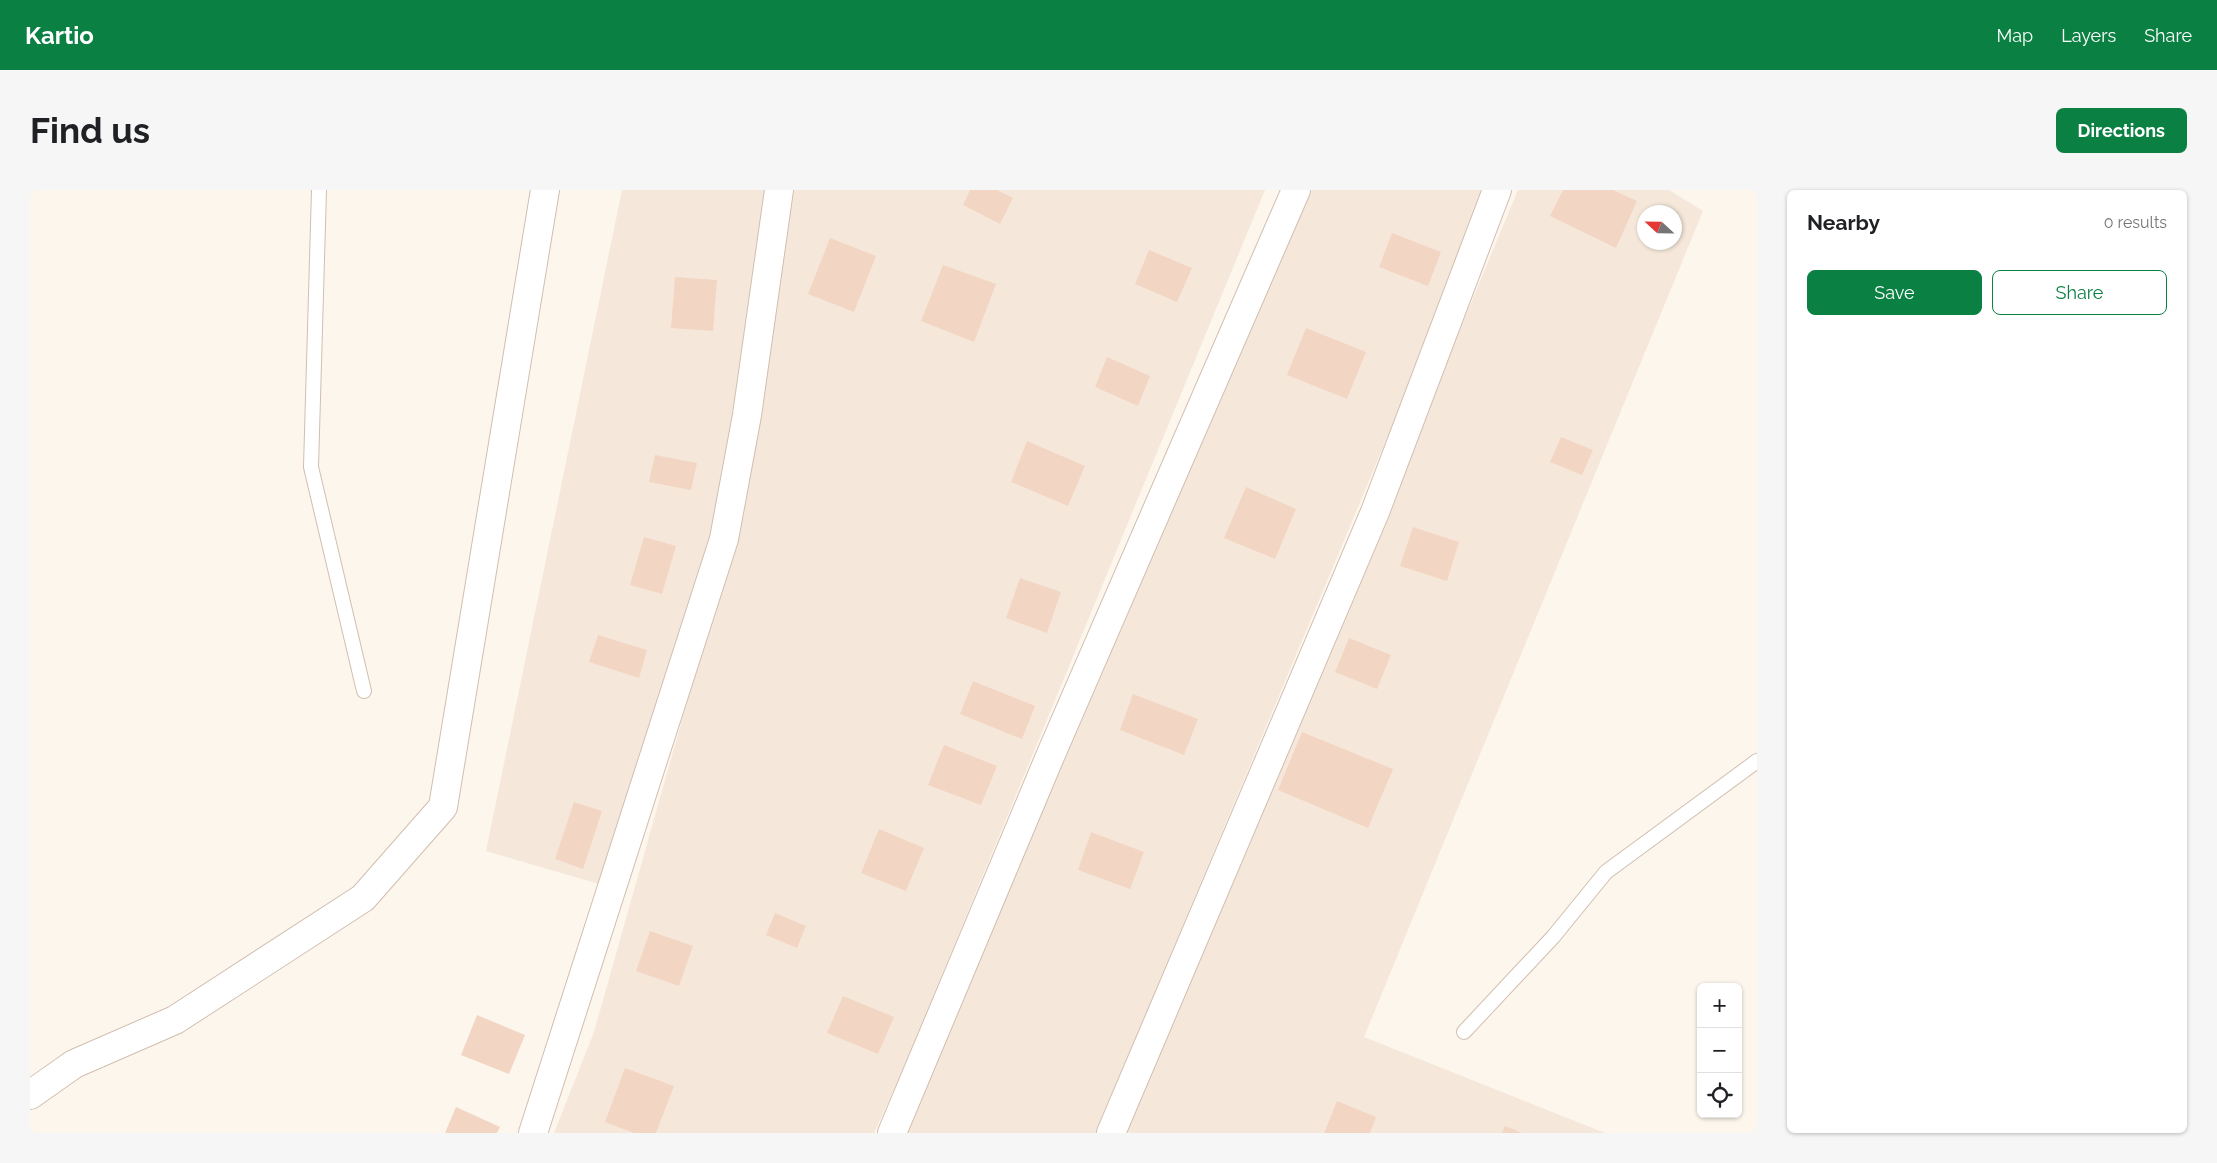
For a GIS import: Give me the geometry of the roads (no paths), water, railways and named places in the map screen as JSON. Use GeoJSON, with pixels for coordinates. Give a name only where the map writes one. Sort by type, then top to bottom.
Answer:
{"type":"FeatureCollection","features":[{"type":"Feature","properties":{"kind":"street"},"geometry":{"type":"LineString","coordinates":[[30,1095],[74,1064],[175,1020],[363,898],[444,807],[545,190]]}},
{"type":"Feature","properties":{"kind":"street"},"geometry":{"type":"LineString","coordinates":[[533,1133],[724,539],[747,415],[779,190]]}},
{"type":"Feature","properties":{"kind":"street"},"geometry":{"type":"LineString","coordinates":[[892,1133],[1050,754],[1296,190]]}},
{"type":"Feature","properties":{"kind":"street"},"geometry":{"type":"LineString","coordinates":[[1111,1133],[1375,512],[1498,190]]}},
{"type":"Feature","properties":{"kind":"lane"},"geometry":{"type":"LineString","coordinates":[[319,190],[311,467],[364,691]]}},
{"type":"Feature","properties":{"kind":"lane"},"geometry":{"type":"LineString","coordinates":[[1464,1032],[1553,938],[1606,872],[1757,761]]}}]}
